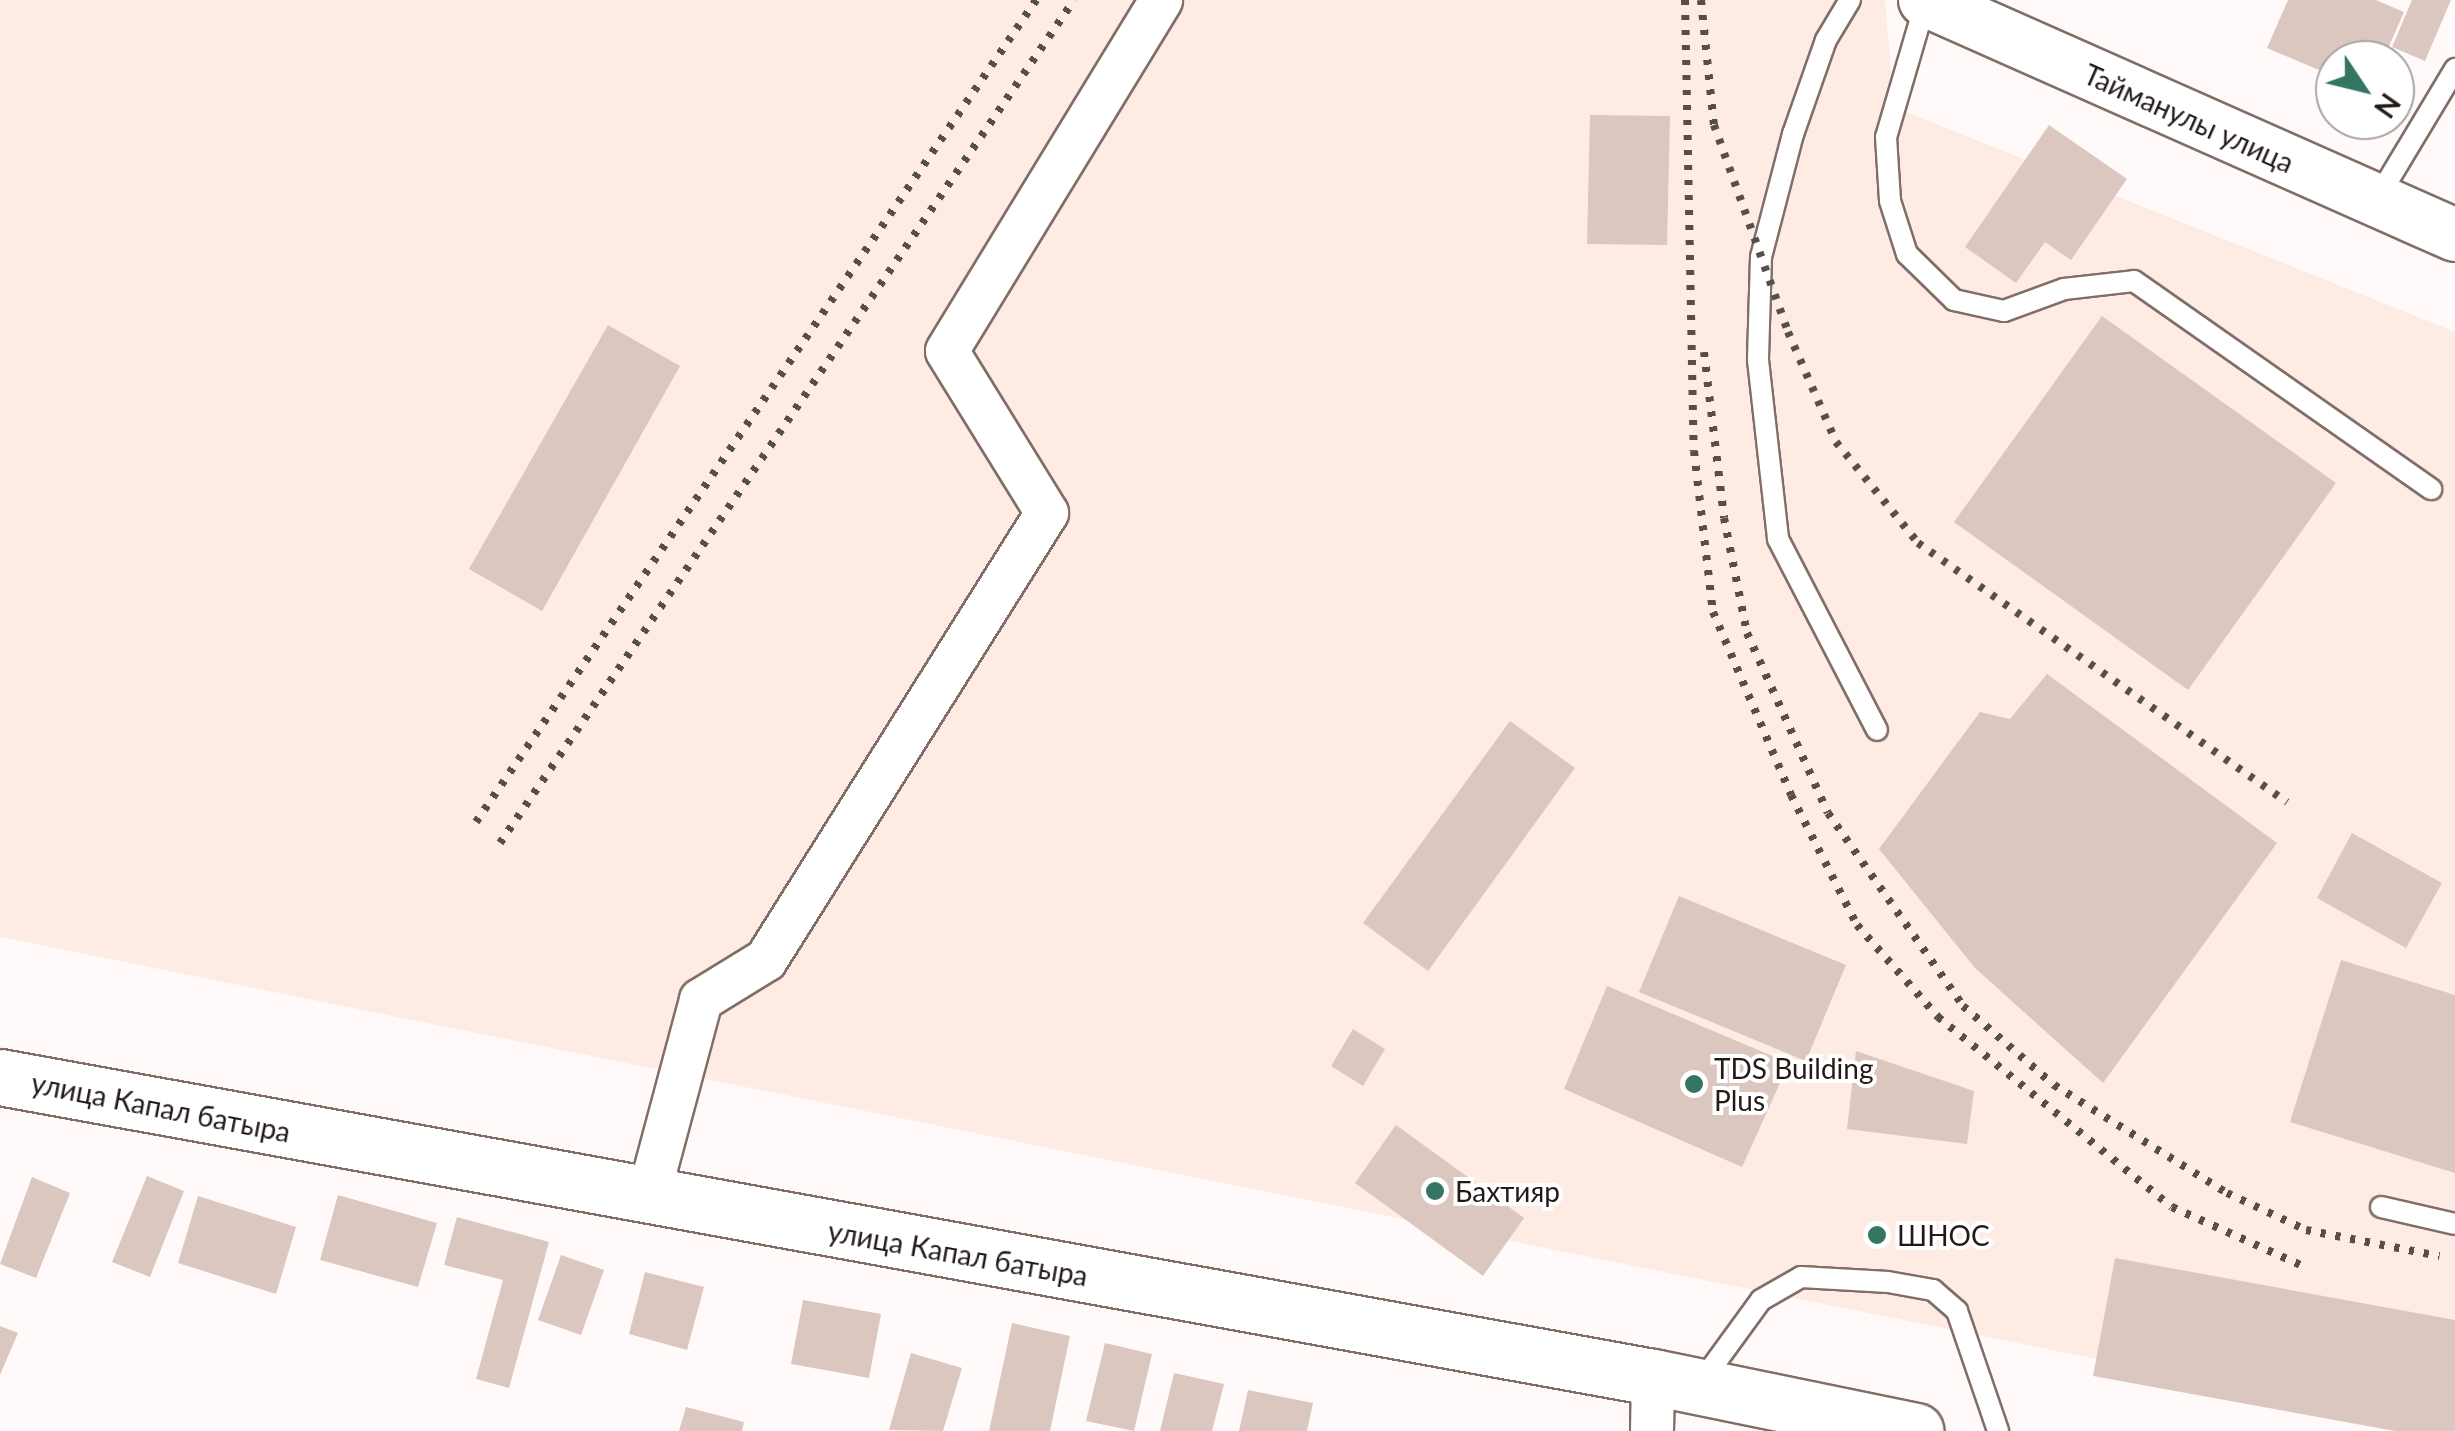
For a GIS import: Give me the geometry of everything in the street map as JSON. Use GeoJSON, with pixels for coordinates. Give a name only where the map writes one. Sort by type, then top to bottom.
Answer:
{"type":"FeatureCollection","features":[{"type":"Feature","properties":{"kind":"main road","name":"улица Капал батыра"},"geometry":{"type":"LineString","coordinates":[[0,1077],[648,1198],[1676,1381],[1916,1431]]}},
{"type":"Feature","properties":{"kind":"street"},"geometry":{"type":"LineString","coordinates":[[648,1198],[701,1000],[766,960],[1046,512],[947,351],[1161,0]]}},
{"type":"Feature","properties":{"kind":"street","name":"Тайманулы улица"},"geometry":{"type":"LineString","coordinates":[[1925,1],[2455,235]]}},
{"type":"Feature","properties":{"kind":"street"},"geometry":{"type":"LineString","coordinates":[[1652,1431],[1676,1381]]}},
{"type":"Feature","properties":{"kind":"lane"},"geometry":{"type":"LineString","coordinates":[[1850,0],[1826,40],[1800,115],[1761,257],[1758,360],[1778,539],[1876,730]]}},
{"type":"Feature","properties":{"kind":"lane"},"geometry":{"type":"LineString","coordinates":[[1925,1],[1886,138],[1890,201],[1907,254],[1954,300],[2004,311],[2064,289],[2134,280],[2431,488]]}},
{"type":"Feature","properties":{"kind":"lane"},"geometry":{"type":"LineString","coordinates":[[2376,200],[2455,69]]}},
{"type":"Feature","properties":{"kind":"lane"},"geometry":{"type":"LineString","coordinates":[[2381,1207],[2455,1224]]}},
{"type":"Feature","properties":{"kind":"lane"},"geometry":{"type":"LineString","coordinates":[[1676,1381],[1761,1300],[1800,1277],[1888,1282],[1933,1290],[1957,1311],[1998,1431]]}},
{"type":"Feature","properties":{"kind":"shaded area"},"geometry":{"type":"Polygon","coordinates":[[[0,0],[1885,0],[1894,107],[2455,332],[2455,1431],[0,937],[0,0]]]}},
{"type":"Feature","properties":{"kind":"building"},"geometry":{"type":"Polygon","coordinates":[[[2288,0],[2376,0],[2404,12],[2392,40],[2315,40],[2315,68],[2267,48],[2288,0]]]}},
{"type":"Feature","properties":{"kind":"building"},"geometry":{"type":"Polygon","coordinates":[[[2412,0],[2451,0],[2425,61],[2415,57],[2415,40],[2395,40],[2412,0]]]}},
{"type":"Feature","properties":{"kind":"building"},"geometry":{"type":"Polygon","coordinates":[[[1590,115],[1670,116],[1667,245],[1587,244],[1590,115]]]}},
{"type":"Feature","properties":{"kind":"building"},"geometry":{"type":"Polygon","coordinates":[[[2049,125],[2127,179],[2071,260],[2045,242],[2016,283],[1965,247],[2049,125]]]}},
{"type":"Feature","properties":{"kind":"building"},"geometry":{"type":"Polygon","coordinates":[[[2102,316],[2336,483],[2188,690],[1954,522],[2102,316]]]}},
{"type":"Feature","properties":{"kind":"building"},"geometry":{"type":"Polygon","coordinates":[[[608,325],[680,366],[542,611],[469,569],[608,325]]]}},
{"type":"Feature","properties":{"kind":"building"},"geometry":{"type":"Polygon","coordinates":[[[2047,674],[2277,843],[2103,1083],[1975,968],[1879,849],[1980,712],[2010,719],[2047,674]]]}},
{"type":"Feature","properties":{"kind":"building"},"geometry":{"type":"Polygon","coordinates":[[[1510,721],[1575,768],[1428,971],[1363,923],[1510,721]]]}},
{"type":"Feature","properties":{"kind":"building"},"geometry":{"type":"Polygon","coordinates":[[[2352,833],[2442,883],[2406,948],[2317,898],[2352,833]]]}},
{"type":"Feature","properties":{"kind":"building"},"geometry":{"type":"Polygon","coordinates":[[[1679,896],[1846,965],[1806,1061],[1639,992],[1679,896]]]}},
{"type":"Feature","properties":{"kind":"building"},"geometry":{"type":"Polygon","coordinates":[[[2341,960],[2455,995],[2455,1173],[2290,1122],[2341,960]]]}},
{"type":"Feature","properties":{"kind":"building"},"geometry":{"type":"Polygon","coordinates":[[[1607,986],[1789,1063],[1742,1167],[1564,1089],[1607,986]]]}},
{"type":"Feature","properties":{"kind":"building"},"geometry":{"type":"Polygon","coordinates":[[[1353,1029],[1385,1049],[1363,1086],[1331,1066],[1353,1029]]]}},
{"type":"Feature","properties":{"kind":"building"},"geometry":{"type":"Polygon","coordinates":[[[1856,1051],[1974,1091],[1967,1144],[1847,1129],[1856,1051]]]}},
{"type":"Feature","properties":{"kind":"building"},"geometry":{"type":"Polygon","coordinates":[[[1396,1125],[1524,1218],[1483,1276],[1355,1183],[1396,1125]]]}},
{"type":"Feature","properties":{"kind":"building"},"geometry":{"type":"Polygon","coordinates":[[[147,1176],[184,1191],[150,1277],[112,1262],[147,1176]]]}},
{"type":"Feature","properties":{"kind":"building"},"geometry":{"type":"Polygon","coordinates":[[[32,1177],[70,1193],[36,1278],[0,1264],[32,1177]]]}},
{"type":"Feature","properties":{"kind":"building"},"geometry":{"type":"Polygon","coordinates":[[[338,1195],[437,1223],[418,1287],[320,1260],[338,1195]]]}},
{"type":"Feature","properties":{"kind":"building"},"geometry":{"type":"Polygon","coordinates":[[[198,1196],[296,1227],[276,1294],[178,1263],[198,1196]]]}},
{"type":"Feature","properties":{"kind":"building"},"geometry":{"type":"Polygon","coordinates":[[[457,1217],[549,1242],[509,1388],[476,1379],[503,1280],[444,1265],[457,1217]]]}},
{"type":"Feature","properties":{"kind":"building"},"geometry":{"type":"Polygon","coordinates":[[[561,1255],[604,1270],[581,1335],[538,1320],[561,1255]]]}},
{"type":"Feature","properties":{"kind":"building"},"geometry":{"type":"Polygon","coordinates":[[[2115,1258],[2455,1320],[2455,1431],[2395,1431],[2093,1376],[2115,1258]]]}},
{"type":"Feature","properties":{"kind":"building"},"geometry":{"type":"Polygon","coordinates":[[[645,1272],[704,1287],[687,1350],[629,1334],[645,1272]]]}},
{"type":"Feature","properties":{"kind":"building"},"geometry":{"type":"Polygon","coordinates":[[[803,1300],[881,1314],[869,1378],[791,1364],[803,1300]]]}},
{"type":"Feature","properties":{"kind":"building"},"geometry":{"type":"Polygon","coordinates":[[[1012,1323],[1070,1336],[1050,1431],[989,1431],[1012,1323]]]}},
{"type":"Feature","properties":{"kind":"building"},"geometry":{"type":"Polygon","coordinates":[[[0,1326],[18,1333],[0,1375],[0,1326]]]}},
{"type":"Feature","properties":{"kind":"building"},"geometry":{"type":"Polygon","coordinates":[[[1105,1343],[1152,1354],[1134,1431],[1086,1421],[1105,1343]]]}},
{"type":"Feature","properties":{"kind":"building"},"geometry":{"type":"Polygon","coordinates":[[[911,1353],[962,1368],[943,1431],[889,1430],[911,1353]]]}},
{"type":"Feature","properties":{"kind":"building"},"geometry":{"type":"Polygon","coordinates":[[[1174,1373],[1224,1384],[1212,1431],[1160,1431],[1174,1373]]]}},
{"type":"Feature","properties":{"kind":"building"},"geometry":{"type":"Polygon","coordinates":[[[1248,1390],[1313,1403],[1307,1431],[1239,1431],[1248,1390]]]}},
{"type":"Feature","properties":{"kind":"building"},"geometry":{"type":"Polygon","coordinates":[[[686,1407],[744,1422],[742,1431],[679,1431],[686,1407]]]}},
{"type":"Feature","properties":{"kind":"railway"},"geometry":{"type":"LineString","coordinates":[[476,822],[1036,0]]}},
{"type":"Feature","properties":{"kind":"railway"},"geometry":{"type":"LineString","coordinates":[[500,843],[1074,0]]}},
{"type":"Feature","properties":{"kind":"railway"},"geometry":{"type":"LineString","coordinates":[[1685,0],[1694,451],[1713,612],[1791,795],[1857,925],[1938,1017],[2172,1207],[2307,1268]]}},
{"type":"Feature","properties":{"kind":"railway"},"geometry":{"type":"LineString","coordinates":[[1701,0],[1714,125],[1788,332],[1836,442],[1918,543],[2287,802]]}},
{"type":"Feature","properties":{"kind":"railway"},"geometry":{"type":"LineString","coordinates":[[1704,352],[1724,518],[1747,633],[1828,813],[1963,1006],[2054,1085],[2227,1193],[2306,1230],[2439,1256]]}},
{"type":"Feature","properties":{"kind":"place","name":"TDS Building Plus"},"geometry":{"type":"Point","coordinates":[1694,1084]}},
{"type":"Feature","properties":{"kind":"place","name":"Бахтияр"},"geometry":{"type":"Point","coordinates":[1435,1191]}},
{"type":"Feature","properties":{"kind":"place","name":"ШНОС"},"geometry":{"type":"Point","coordinates":[1877,1235]}}]}
